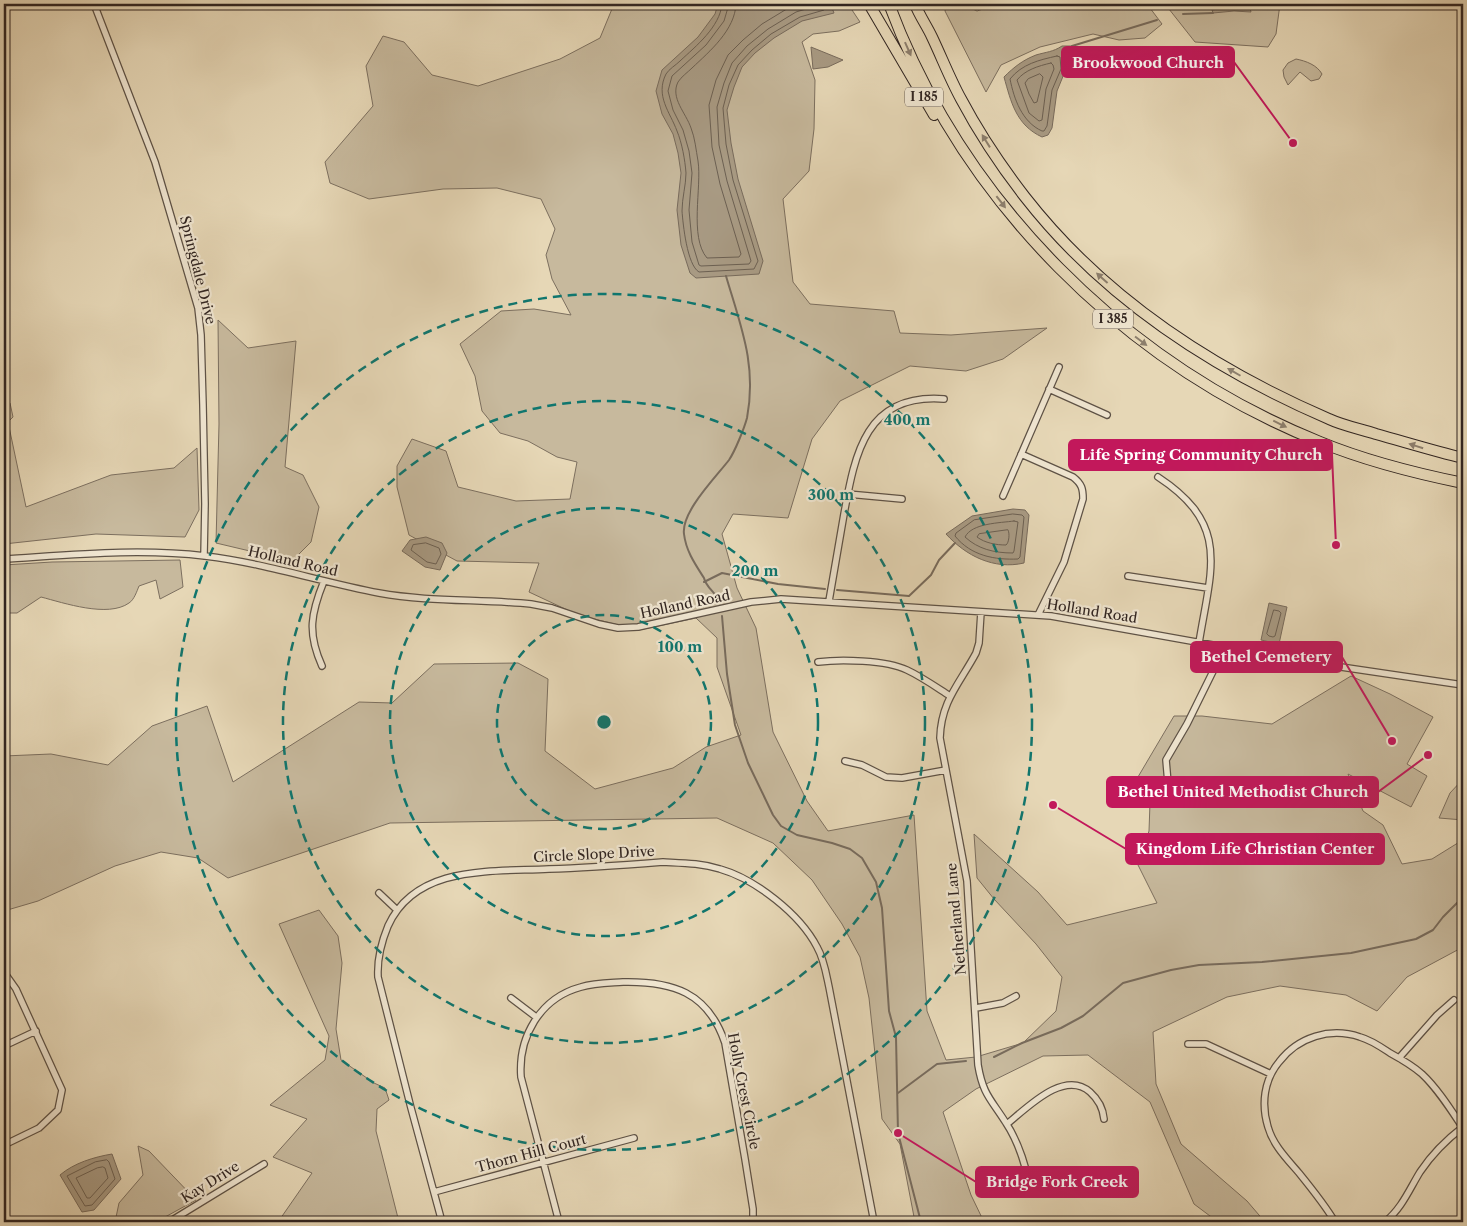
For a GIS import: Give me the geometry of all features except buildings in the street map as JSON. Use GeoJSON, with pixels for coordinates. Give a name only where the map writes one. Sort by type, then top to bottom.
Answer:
{"type":"FeatureCollection","features":[{"type":"Feature","properties":{"kind":"highway","name":"I 185"},"geometry":{"type":"LineString","coordinates":[[869,4],[958,152],[988,185]]}},
{"type":"Feature","properties":{"kind":"highway","name":"I 385"},"geometry":{"type":"LineString","coordinates":[[889,4],[912,57],[936,104],[961,146],[988,185],[1037,246],[1092,300],[1129,332],[1189,375],[1257,413],[1321,442],[1391,466],[1463,483]]}},
{"type":"Feature","properties":{"kind":"highway","name":"I 385"},"geometry":{"type":"LineString","coordinates":[[915,4],[928,27],[960,98],[998,159],[1025,196],[1062,239],[1097,274],[1141,312],[1231,371],[1331,420],[1436,452],[1463,458]]}},
{"type":"Feature","properties":{"kind":"highway"},"geometry":{"type":"LineString","coordinates":[[922,4],[928,27]]}},
{"type":"Feature","properties":{"kind":"street","name":"Springdale Drive"},"geometry":{"type":"LineString","coordinates":[[94,4],[155,162],[198,308],[204,405],[204,556]]}},
{"type":"Feature","properties":{"kind":"street"},"geometry":{"type":"LineString","coordinates":[[1003,496],[1059,366]]}},
{"type":"Feature","properties":{"kind":"street"},"geometry":{"type":"LineString","coordinates":[[1050,389],[1107,416]]}},
{"type":"Feature","properties":{"kind":"street"},"geometry":{"type":"LineString","coordinates":[[829,601],[853,466],[867,434],[877,421],[891,410],[908,402],[928,398],[944,399]]}},
{"type":"Feature","properties":{"kind":"street"},"geometry":{"type":"LineString","coordinates":[[1021,454],[1073,477],[1080,483],[1083,492],[1064,562],[1038,615]]}},
{"type":"Feature","properties":{"kind":"street"},"geometry":{"type":"LineString","coordinates":[[1158,477],[1187,499],[1204,523],[1209,538],[1211,553],[1208,588],[1199,643]]}},
{"type":"Feature","properties":{"kind":"street"},"geometry":{"type":"LineString","coordinates":[[848,494],[902,499]]}},
{"type":"Feature","properties":{"kind":"street","name":"Holland Road"},"geometry":{"type":"LineString","coordinates":[[4,559],[130,553],[204,556],[249,563],[396,596],[531,604],[552,608],[599,624],[618,628],[638,628],[654,625],[761,600],[796,599],[1038,615],[1108,625],[1314,663],[1463,685]]}},
{"type":"Feature","properties":{"kind":"street"},"geometry":{"type":"LineString","coordinates":[[1128,576],[1208,588]]}},
{"type":"Feature","properties":{"kind":"street"},"geometry":{"type":"LineString","coordinates":[[322,666],[314,646],[312,628],[314,611],[324,581]]}},
{"type":"Feature","properties":{"kind":"street","name":"Netherland Lane"},"geometry":{"type":"LineString","coordinates":[[981,612],[979,643],[976,653],[944,708],[940,738],[967,881],[978,1065],[981,1081],[986,1096],[1007,1124],[1014,1137],[1026,1173],[1028,1192]]}},
{"type":"Feature","properties":{"kind":"street"},"geometry":{"type":"LineString","coordinates":[[1173,793],[1168,783],[1166,760],[1187,724],[1225,647]]}},
{"type":"Feature","properties":{"kind":"street"},"geometry":{"type":"LineString","coordinates":[[818,662],[832,660],[894,665],[912,672],[950,696]]}},
{"type":"Feature","properties":{"kind":"street"},"geometry":{"type":"LineString","coordinates":[[846,761],[886,777],[902,778],[946,770]]}},
{"type":"Feature","properties":{"kind":"street","name":"Circle Slope Drive"},"geometry":{"type":"LineString","coordinates":[[442,1222],[378,977],[381,945],[389,923],[397,910],[412,895],[423,887],[452,876],[663,862],[687,863],[720,869],[745,880],[782,906],[817,946],[830,987],[874,1222]]}},
{"type":"Feature","properties":{"kind":"street"},"geometry":{"type":"LineString","coordinates":[[379,893],[397,910]]}},
{"type":"Feature","properties":{"kind":"street"},"geometry":{"type":"LineString","coordinates":[[4,972],[16,989],[62,1090],[58,1110],[39,1128],[4,1145]]}},
{"type":"Feature","properties":{"kind":"street","name":"Holly Crest Circle"},"geometry":{"type":"LineString","coordinates":[[559,1222],[523,1085],[521,1070],[523,1047],[528,1032],[536,1017],[552,1001],[566,992],[587,985],[640,982],[664,985],[690,995],[704,1006],[715,1020],[725,1042],[753,1209],[753,1222]]}},
{"type":"Feature","properties":{"kind":"street"},"geometry":{"type":"LineString","coordinates":[[976,1008],[1003,1004],[1016,996]]}},
{"type":"Feature","properties":{"kind":"street"},"geometry":{"type":"LineString","coordinates":[[511,998],[536,1017]]}},
{"type":"Feature","properties":{"kind":"street"},"geometry":{"type":"LineString","coordinates":[[1399,1058],[1437,1015],[1454,1000]]}},
{"type":"Feature","properties":{"kind":"street"},"geometry":{"type":"LineString","coordinates":[[4,1046],[36,1031]]}},
{"type":"Feature","properties":{"kind":"street"},"geometry":{"type":"LineString","coordinates":[[1335,1222],[1317,1195],[1279,1149],[1270,1133],[1265,1116],[1264,1102],[1271,1074],[1281,1059],[1292,1048],[1308,1039],[1327,1034],[1343,1033],[1361,1037],[1399,1058],[1427,1079],[1463,1128],[1445,1141],[1432,1155],[1405,1201],[1385,1222]]}},
{"type":"Feature","properties":{"kind":"street"},"geometry":{"type":"LineString","coordinates":[[1188,1044],[1206,1044],[1271,1074]]}},
{"type":"Feature","properties":{"kind":"street"},"geometry":{"type":"LineString","coordinates":[[1007,1124],[1043,1096],[1058,1087],[1069,1085],[1087,1089],[1096,1097],[1102,1106],[1104,1119]]}},
{"type":"Feature","properties":{"kind":"street","name":"Thorn Hill Court"},"geometry":{"type":"LineString","coordinates":[[434,1192],[634,1138]]}},
{"type":"Feature","properties":{"kind":"street","name":"Kay Drive"},"geometry":{"type":"LineString","coordinates":[[169,1222],[264,1164]]}},
{"type":"Feature","properties":{"kind":"shaded area"},"geometry":{"type":"Polygon","coordinates":[[[614,4],[848,4],[860,22],[839,31],[813,34],[802,42],[815,80],[814,129],[809,171],[783,199],[793,282],[810,304],[894,311],[900,333],[951,335],[1047,328],[1003,359],[966,371],[910,366],[840,401],[812,439],[788,518],[733,514],[722,534],[737,588],[756,628],[773,732],[807,801],[828,831],[914,815],[927,1011],[946,1060],[976,1057],[1023,1043],[1056,1011],[1062,977],[1036,944],[977,878],[974,834],[1038,892],[1067,925],[1157,903],[1138,865],[1149,831],[1150,803],[1135,782],[1174,716],[1202,716],[1272,724],[1351,676],[1433,717],[1407,764],[1427,776],[1411,807],[1348,774],[1363,811],[1383,825],[1402,864],[1432,859],[1463,838],[1463,947],[1407,977],[1377,1011],[1346,995],[1280,986],[1227,997],[1153,1032],[1156,1084],[1181,1144],[1247,1201],[1265,1222],[1218,1222],[1194,1204],[1150,1102],[1088,1055],[1043,1056],[976,1089],[943,1112],[971,1195],[984,1222],[915,1222],[900,1144],[882,1119],[869,998],[860,957],[842,924],[812,880],[773,843],[717,818],[390,823],[228,878],[198,858],[161,852],[115,866],[38,901],[4,911],[4,756],[51,754],[108,765],[152,726],[207,706],[233,782],[359,702],[392,703],[434,664],[518,663],[548,679],[545,751],[595,789],[673,768],[706,747],[741,735],[717,667],[717,638],[696,618],[639,630],[578,615],[529,592],[539,563],[457,561],[409,535],[397,487],[397,466],[412,439],[446,451],[458,487],[516,501],[570,499],[577,462],[557,457],[528,441],[500,433],[482,411],[475,376],[460,344],[501,311],[534,309],[571,315],[552,279],[546,255],[555,229],[541,199],[497,188],[443,189],[369,199],[330,183],[325,162],[373,106],[366,66],[383,36],[404,42],[432,75],[478,86],[560,59],[600,38],[614,4]]]}},
{"type":"Feature","properties":{"kind":"shaded area"},"geometry":{"type":"Polygon","coordinates":[[[946,4],[962,4],[977,11],[998,4],[1147,4],[1162,24],[1145,38],[1119,40],[1093,34],[1040,47],[1001,65],[986,92],[945,11],[946,4]]]}},
{"type":"Feature","properties":{"kind":"shaded area"},"geometry":{"type":"Polygon","coordinates":[[[1165,4],[1280,4],[1276,34],[1268,47],[1195,42],[1165,4]]]}},
{"type":"Feature","properties":{"kind":"shaded area"},"geometry":{"type":"Polygon","coordinates":[[[1296,59],[1307,62],[1317,68],[1322,74],[1319,79],[1311,81],[1300,72],[1288,85],[1283,70],[1288,63],[1296,59]]]}},
{"type":"Feature","properties":{"kind":"shaded area"},"geometry":{"type":"Polygon","coordinates":[[[218,320],[248,348],[296,341],[285,467],[303,475],[319,507],[311,542],[292,561],[216,543],[219,424],[218,320]]]}},
{"type":"Feature","properties":{"kind":"shaded area"},"geometry":{"type":"Polygon","coordinates":[[[4,403],[10,403],[13,417],[8,422],[26,507],[111,475],[174,468],[197,448],[199,510],[185,537],[96,534],[4,544],[4,403]]]}},
{"type":"Feature","properties":{"kind":"shaded area"},"geometry":{"type":"Polygon","coordinates":[[[180,560],[183,587],[160,599],[156,580],[139,586],[131,602],[120,607],[110,609],[86,608],[41,597],[17,613],[4,613],[4,565],[52,562],[180,560]]]}},
{"type":"Feature","properties":{"kind":"shaded area"},"geometry":{"type":"Polygon","coordinates":[[[1463,779],[1463,820],[1439,818],[1450,793],[1463,779]]]}},
{"type":"Feature","properties":{"kind":"shaded area"},"geometry":{"type":"Polygon","coordinates":[[[319,910],[338,936],[342,963],[336,1029],[341,1060],[374,1083],[385,1088],[389,1100],[377,1109],[376,1131],[399,1222],[278,1222],[312,1173],[273,1157],[307,1119],[270,1105],[325,1060],[329,1036],[279,924],[319,910]]]}},
{"type":"Feature","properties":{"kind":"shaded area"},"geometry":{"type":"Polygon","coordinates":[[[138,1146],[149,1151],[196,1200],[156,1222],[115,1222],[119,1203],[143,1175],[138,1146]]]}},
{"type":"Feature","properties":{"kind":"water"},"geometry":{"type":"Polygon","coordinates":[[[718,4],[827,4],[834,13],[802,21],[774,38],[755,53],[742,67],[727,110],[738,179],[763,261],[759,274],[696,278],[690,273],[681,245],[677,210],[681,173],[678,153],[673,134],[662,114],[656,91],[662,70],[698,37],[715,14],[718,4]]]}},
{"type":"Feature","properties":{"kind":"water"},"geometry":{"type":"Polygon","coordinates":[[[1232,7],[1250,8],[1251,12],[1213,13],[1212,10],[1232,7]]]}},
{"type":"Feature","properties":{"kind":"water"},"geometry":{"type":"Polygon","coordinates":[[[1062,46],[1072,46],[1064,62],[1066,69],[1057,91],[1052,128],[1048,135],[1042,137],[1033,132],[1020,119],[1012,104],[1004,77],[1027,59],[1062,46]]]}},
{"type":"Feature","properties":{"kind":"water"},"geometry":{"type":"Polygon","coordinates":[[[811,47],[843,60],[828,67],[813,69],[811,47]]]}},
{"type":"Feature","properties":{"kind":"water"},"geometry":{"type":"Polygon","coordinates":[[[1013,509],[1025,510],[1029,515],[1024,563],[1002,565],[991,563],[962,549],[946,534],[972,516],[1013,509]]]}},
{"type":"Feature","properties":{"kind":"water"},"geometry":{"type":"Polygon","coordinates":[[[426,537],[442,543],[447,553],[440,570],[425,567],[402,551],[410,540],[426,537]]]}},
{"type":"Feature","properties":{"kind":"water"},"geometry":{"type":"Polygon","coordinates":[[[1269,603],[1287,607],[1279,644],[1261,640],[1269,603]]]}},
{"type":"Feature","properties":{"kind":"water"},"geometry":{"type":"Polygon","coordinates":[[[112,1154],[121,1179],[94,1210],[82,1212],[60,1175],[85,1161],[112,1154]]]}},
{"type":"Feature","properties":{"kind":"waterway"},"geometry":{"type":"LineString","coordinates":[[832,8],[860,9]]}},
{"type":"Feature","properties":{"kind":"waterway"},"geometry":{"type":"LineString","coordinates":[[1183,14],[1213,13]]}},
{"type":"Feature","properties":{"kind":"waterway"},"geometry":{"type":"LineString","coordinates":[[1072,46],[1157,20]]}},
{"type":"Feature","properties":{"kind":"waterway"},"geometry":{"type":"LineString","coordinates":[[720,603],[691,557],[684,534],[685,525],[693,505],[729,460],[747,418],[750,399],[749,363],[742,329],[726,276]]}},
{"type":"Feature","properties":{"kind":"waterway"},"geometry":{"type":"LineString","coordinates":[[837,590],[909,596],[931,575],[939,560],[955,543]]}},
{"type":"Feature","properties":{"kind":"waterway"},"geometry":{"type":"LineString","coordinates":[[704,582],[722,573],[778,584],[825,589]]}},
{"type":"Feature","properties":{"kind":"waterway"},"geometry":{"type":"LineString","coordinates":[[722,616],[727,674],[735,725],[748,763],[773,815],[781,826],[797,835],[850,849],[862,858],[876,882],[882,908],[889,1011],[896,1037],[898,1133],[921,1222]]}},
{"type":"Feature","properties":{"kind":"waterway"},"geometry":{"type":"LineString","coordinates":[[994,1057],[1022,1043],[1061,1028],[1083,1016],[1123,983],[1171,970],[1199,965],[1262,962],[1351,953],[1416,939],[1433,930],[1457,903],[1463,901]]}},
{"type":"Feature","properties":{"kind":"waterway"},"geometry":{"type":"LineString","coordinates":[[898,1093],[937,1064],[966,1061]]}},
{"type":"Feature","properties":{"kind":"place","name":"Brookwood Church"},"geometry":{"type":"Point","coordinates":[1293,143]}},
{"type":"Feature","properties":{"kind":"place","name":"Life Spring Community Church"},"geometry":{"type":"Point","coordinates":[1336,545]}},
{"type":"Feature","properties":{"kind":"place","name":"Bethel Cemetery"},"geometry":{"type":"Point","coordinates":[1392,741]}},
{"type":"Feature","properties":{"kind":"place","name":"Bethel United Methodist Church"},"geometry":{"type":"Point","coordinates":[1428,755]}},
{"type":"Feature","properties":{"kind":"place","name":"Kingdom Life Christian Center"},"geometry":{"type":"Point","coordinates":[1053,805]}},
{"type":"Feature","properties":{"kind":"place","name":"Bridge Fork Creek"},"geometry":{"type":"Point","coordinates":[898,1133]}}]}
